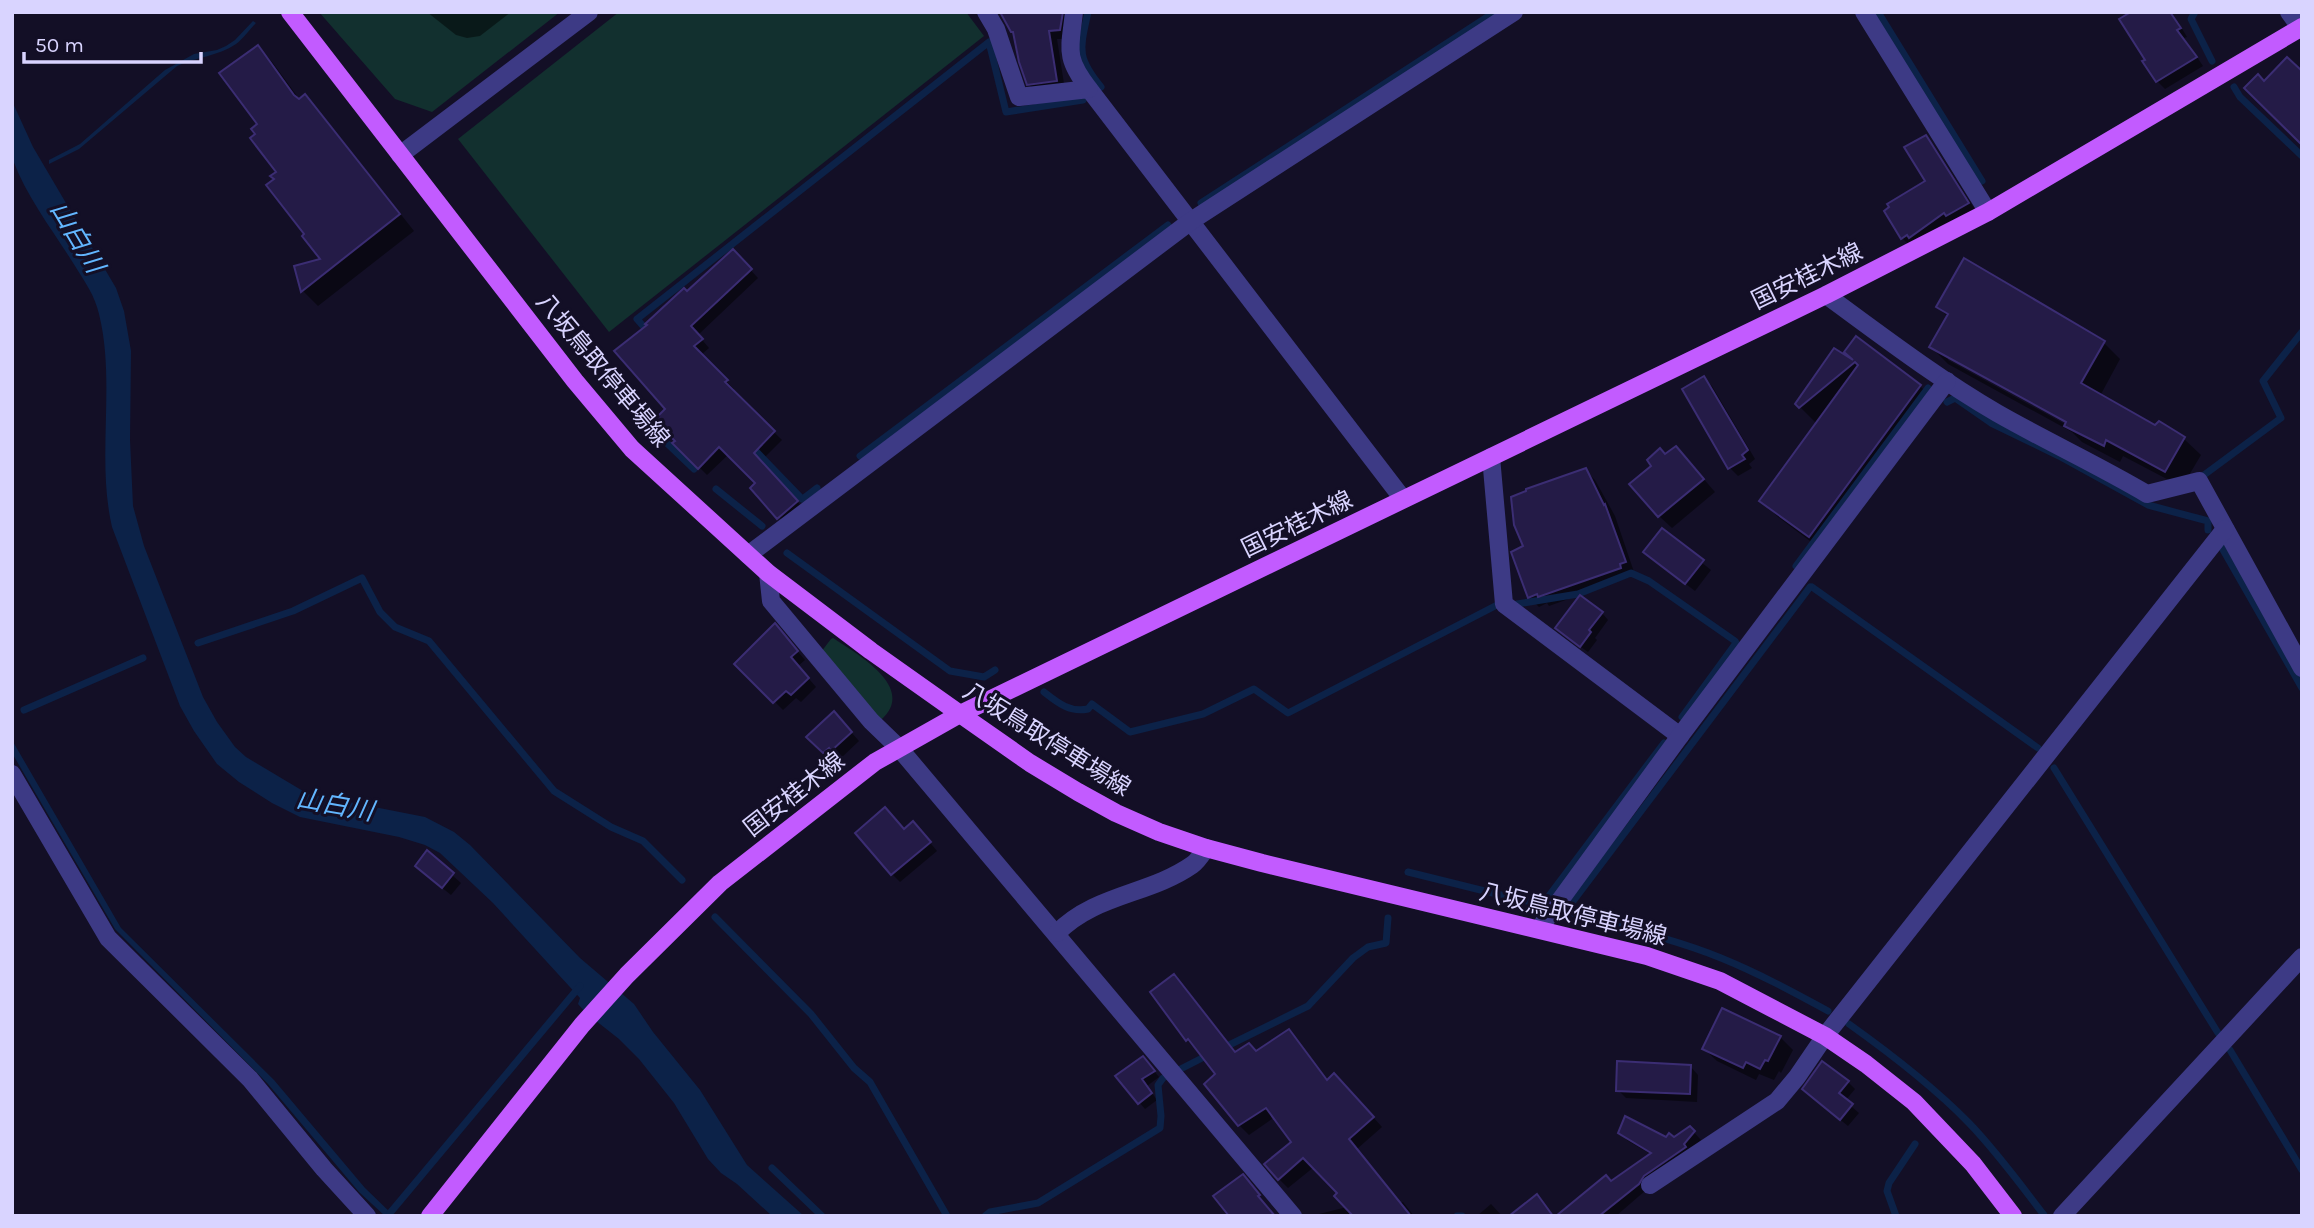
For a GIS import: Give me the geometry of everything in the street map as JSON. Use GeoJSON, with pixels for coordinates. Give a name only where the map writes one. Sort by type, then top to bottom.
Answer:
{"type":"FeatureCollection","features":[{"type":"Feature","properties":{"kind":"main road","name":"八坂鳥取停車場線"},"geometry":{"type":"LineString","coordinates":[[290,12],[575,381],[632,449],[768,573],[871,651],[1030,762],[1116,813],[1159,832],[1206,848],[1647,956],[1720,981],[1825,1036],[1914,1102],[1973,1164],[2013,1216]]}},
{"type":"Feature","properties":{"kind":"main road","name":"国安桂木線"},"geometry":{"type":"LineString","coordinates":[[430,1216],[582,1025],[627,975],[720,883],[875,762],[960,713],[1826,295],[1988,212],[2301,28]]}},
{"type":"Feature","properties":{"kind":"street"},"geometry":{"type":"LineString","coordinates":[[400,155],[589,12]]}},
{"type":"Feature","properties":{"kind":"street"},"geometry":{"type":"LineString","coordinates":[[986,12],[996,29],[1019,97],[1089,89]]}},
{"type":"Feature","properties":{"kind":"street"},"geometry":{"type":"LineString","coordinates":[[1074,12],[1069,43],[1071,61],[1089,89],[1403,499]]}},
{"type":"Feature","properties":{"kind":"street"},"geometry":{"type":"LineString","coordinates":[[748,555],[1191,221],[1514,12]]}},
{"type":"Feature","properties":{"kind":"street"},"geometry":{"type":"LineString","coordinates":[[1864,12],[1988,212]]}},
{"type":"Feature","properties":{"kind":"street"},"geometry":{"type":"LineString","coordinates":[[2289,12],[2301,28]]}},
{"type":"Feature","properties":{"kind":"street"},"geometry":{"type":"LineString","coordinates":[[1826,295],[1947,381],[1997,412],[2097,464],[2147,494],[2199,481],[2302,668]]}},
{"type":"Feature","properties":{"kind":"street"},"geometry":{"type":"LineString","coordinates":[[1539,929],[1680,736],[1947,381]]}},
{"type":"Feature","properties":{"kind":"street"},"geometry":{"type":"LineString","coordinates":[[1491,457],[1504,604],[1680,736]]}},
{"type":"Feature","properties":{"kind":"street"},"geometry":{"type":"LineString","coordinates":[[1650,1185],[1777,1101],[1825,1036],[2224,530]]}},
{"type":"Feature","properties":{"kind":"street"},"geometry":{"type":"LineString","coordinates":[[768,573],[771,601],[871,721],[899,748],[1057,933],[1293,1216]]}},
{"type":"Feature","properties":{"kind":"street"},"geometry":{"type":"LineString","coordinates":[[12,774],[108,938],[250,1079],[324,1169],[368,1216]]}},
{"type":"Feature","properties":{"kind":"street"},"geometry":{"type":"LineString","coordinates":[[1057,933],[1081,912],[1138,891],[1194,864],[1206,848]]}},
{"type":"Feature","properties":{"kind":"street"},"geometry":{"type":"LineString","coordinates":[[2062,1216],[2302,957]]}},
{"type":"Feature","properties":{"kind":"green space"},"geometry":{"type":"Polygon","coordinates":[[[319,12],[560,12],[432,112],[395,99],[319,12]]]}},
{"type":"Feature","properties":{"kind":"green space"},"geometry":{"type":"Polygon","coordinates":[[[619,12],[966,12],[984,36],[609,332],[458,139],[619,12]]]}},
{"type":"Feature","properties":{"kind":"green space"},"geometry":{"type":"Polygon","coordinates":[[[833,638],[880,673],[888,684],[892,696],[891,708],[881,720],[821,652],[833,638]]]}},
{"type":"Feature","properties":{"kind":"water"},"geometry":{"type":"Polygon","coordinates":[[[253,21],[256,23],[236,44],[177,66],[79,149],[49,164],[49,160],[80,144],[165,70],[194,54],[226,46],[253,21]]]}},
{"type":"Feature","properties":{"kind":"water","name":"山白川"},"geometry":{"type":"Polygon","coordinates":[[[12,101],[33,147],[116,288],[124,311],[131,351],[130,440],[133,506],[144,546],[203,697],[217,722],[246,757],[308,794],[425,817],[454,832],[470,845],[580,958],[634,1004],[700,1090],[747,1165],[804,1216],[772,1216],[721,1173],[708,1159],[674,1103],[639,1059],[586,1013],[578,1004],[580,998],[493,903],[440,853],[399,837],[300,817],[239,782],[217,764],[180,706],[112,527],[106,474],[106,367],[99,314],[89,289],[33,201],[13,160],[10,139],[12,101]]]}},
{"type":"Feature","properties":{"kind":"water"},"geometry":{"type":"Polygon","coordinates":[[[12,740],[121,928],[274,1080],[365,1188],[394,1216],[385,1216],[359,1192],[268,1084],[115,929],[12,753],[12,740]]]}},
{"type":"Feature","properties":{"kind":"building"},"geometry":{"type":"Polygon","coordinates":[[[1000,12],[1063,12],[1060,30],[1049,31],[1057,81],[1027,85],[1013,32],[1000,12]]]}},
{"type":"Feature","properties":{"kind":"building"},"geometry":{"type":"Polygon","coordinates":[[[2131,12],[2170,12],[2181,28],[2177,30],[2197,57],[2156,82],[2119,19],[2131,12]]]}},
{"type":"Feature","properties":{"kind":"building"},"geometry":{"type":"Polygon","coordinates":[[[258,45],[294,95],[299,99],[305,94],[400,214],[301,292],[294,266],[320,259],[266,185],[274,179],[270,176],[276,172],[250,138],[255,134],[251,129],[257,124],[219,73],[258,45]]]}},
{"type":"Feature","properties":{"kind":"building"},"geometry":{"type":"Polygon","coordinates":[[[2287,57],[2302,71],[2302,145],[2244,88],[2258,74],[2264,81],[2287,57]]]}},
{"type":"Feature","properties":{"kind":"building"},"geometry":{"type":"Polygon","coordinates":[[[1926,135],[1969,203],[1946,216],[1944,213],[1909,238],[1907,235],[1901,239],[1884,211],[1889,207],[1887,204],[1925,181],[1904,147],[1926,135]]]}},
{"type":"Feature","properties":{"kind":"building"},"geometry":{"type":"Polygon","coordinates":[[[733,249],[752,269],[691,326],[703,339],[694,346],[728,380],[725,382],[775,431],[754,453],[798,501],[777,519],[750,488],[755,483],[719,447],[698,469],[672,443],[675,441],[654,420],[665,409],[614,351],[647,325],[645,324],[684,288],[687,291],[733,249]]]}},
{"type":"Feature","properties":{"kind":"building"},"geometry":{"type":"Polygon","coordinates":[[[1964,258],[2105,341],[2081,383],[2155,425],[2159,421],[2185,437],[2165,472],[2106,440],[2104,446],[2064,426],[2066,422],[1929,347],[1948,314],[1936,307],[1964,258]]]}},
{"type":"Feature","properties":{"kind":"building"},"geometry":{"type":"Polygon","coordinates":[[[1856,336],[1921,385],[1809,537],[1759,501],[1858,365],[1855,362],[1799,408],[1795,404],[1834,348],[1853,360],[1844,352],[1856,336]]]}},
{"type":"Feature","properties":{"kind":"building"},"geometry":{"type":"Polygon","coordinates":[[[1704,376],[1748,450],[1742,455],[1745,459],[1728,469],[1682,389],[1704,376]]]}},
{"type":"Feature","properties":{"kind":"building"},"geometry":{"type":"Polygon","coordinates":[[[1676,446],[1704,479],[1658,517],[1629,484],[1651,466],[1647,460],[1660,448],[1665,454],[1676,446]]]}},
{"type":"Feature","properties":{"kind":"building"},"geometry":{"type":"Polygon","coordinates":[[[1586,468],[1605,504],[1626,562],[1620,564],[1621,568],[1538,597],[1537,594],[1528,598],[1511,552],[1523,546],[1514,525],[1511,497],[1586,468]]]}},
{"type":"Feature","properties":{"kind":"building"},"geometry":{"type":"Polygon","coordinates":[[[1662,528],[1704,560],[1685,584],[1643,552],[1662,528]]]}},
{"type":"Feature","properties":{"kind":"building"},"geometry":{"type":"Polygon","coordinates":[[[1580,595],[1603,612],[1580,647],[1555,628],[1580,595]]]}},
{"type":"Feature","properties":{"kind":"building"},"geometry":{"type":"Polygon","coordinates":[[[775,623],[798,651],[791,657],[809,678],[791,695],[786,691],[773,703],[734,664],[775,623]]]}},
{"type":"Feature","properties":{"kind":"building"},"geometry":{"type":"Polygon","coordinates":[[[834,711],[852,732],[831,751],[829,748],[823,753],[806,737],[834,711]]]}},
{"type":"Feature","properties":{"kind":"building"},"geometry":{"type":"Polygon","coordinates":[[[885,807],[904,829],[913,821],[931,842],[891,875],[855,833],[885,807]]]}},
{"type":"Feature","properties":{"kind":"building"},"geometry":{"type":"Polygon","coordinates":[[[427,850],[454,873],[442,888],[415,866],[427,850]]]}},
{"type":"Feature","properties":{"kind":"building"},"geometry":{"type":"Polygon","coordinates":[[[1174,974],[1235,1052],[1249,1043],[1256,1051],[1289,1029],[1327,1080],[1334,1073],[1374,1117],[1349,1139],[1411,1216],[1353,1216],[1334,1196],[1337,1193],[1303,1158],[1278,1180],[1264,1164],[1291,1142],[1266,1108],[1238,1126],[1204,1084],[1215,1074],[1188,1039],[1186,1041],[1150,992],[1174,974]]]}},
{"type":"Feature","properties":{"kind":"building"},"geometry":{"type":"Polygon","coordinates":[[[1722,1008],[1781,1036],[1768,1061],[1765,1060],[1760,1069],[1746,1062],[1743,1068],[1702,1049],[1722,1008]]]}},
{"type":"Feature","properties":{"kind":"building"},"geometry":{"type":"Polygon","coordinates":[[[1143,1056],[1155,1071],[1142,1079],[1152,1093],[1138,1104],[1115,1076],[1143,1056]]]}},
{"type":"Feature","properties":{"kind":"building"},"geometry":{"type":"Polygon","coordinates":[[[1617,1061],[1691,1065],[1690,1094],[1616,1091],[1617,1061]]]}},
{"type":"Feature","properties":{"kind":"building"},"geometry":{"type":"Polygon","coordinates":[[[1822,1061],[1849,1081],[1839,1093],[1853,1104],[1840,1120],[1802,1089],[1822,1061]]]}},
{"type":"Feature","properties":{"kind":"building"},"geometry":{"type":"Polygon","coordinates":[[[1625,1116],[1666,1137],[1669,1133],[1674,1137],[1690,1126],[1695,1131],[1684,1144],[1686,1147],[1644,1176],[1639,1184],[1599,1216],[1556,1216],[1606,1175],[1611,1181],[1651,1153],[1618,1133],[1625,1116]]]}},
{"type":"Feature","properties":{"kind":"building"},"geometry":{"type":"Polygon","coordinates":[[[1243,1174],[1275,1216],[1229,1216],[1213,1196],[1243,1174]]]}},
{"type":"Feature","properties":{"kind":"building"},"geometry":{"type":"Polygon","coordinates":[[[1537,1194],[1553,1216],[1509,1216],[1537,1194]]]}},
{"type":"Feature","properties":{"kind":"waterway"},"geometry":{"type":"LineString","coordinates":[[1088,12],[1082,52],[1087,68],[1101,87]]}},
{"type":"Feature","properties":{"kind":"waterway"},"geometry":{"type":"LineString","coordinates":[[1201,203],[1495,12]]}},
{"type":"Feature","properties":{"kind":"waterway"},"geometry":{"type":"LineString","coordinates":[[1878,12],[1982,181]]}},
{"type":"Feature","properties":{"kind":"waterway"},"geometry":{"type":"LineString","coordinates":[[2195,12],[2191,19],[2212,61]]}},
{"type":"Feature","properties":{"kind":"waterway"},"geometry":{"type":"LineString","coordinates":[[650,334],[637,319],[989,42],[1006,112],[1083,100]]}},
{"type":"Feature","properties":{"kind":"waterway"},"geometry":{"type":"LineString","coordinates":[[2234,87],[2240,97],[2302,156]]}},
{"type":"Feature","properties":{"kind":"waterway"},"geometry":{"type":"LineString","coordinates":[[860,456],[1168,225]]}},
{"type":"Feature","properties":{"kind":"waterway"},"geometry":{"type":"LineString","coordinates":[[2204,475],[2281,418],[2263,381],[2302,332]]}},
{"type":"Feature","properties":{"kind":"waterway"},"geometry":{"type":"LineString","coordinates":[[1796,566],[1928,388]]}},
{"type":"Feature","properties":{"kind":"waterway"},"geometry":{"type":"LineString","coordinates":[[1947,402],[1955,398],[1991,423],[2059,456],[2148,505],[2208,521],[2208,530]]}},
{"type":"Feature","properties":{"kind":"waterway"},"geometry":{"type":"LineString","coordinates":[[651,428],[694,469]]}},
{"type":"Feature","properties":{"kind":"waterway"},"geometry":{"type":"LineString","coordinates":[[749,444],[802,499]]}},
{"type":"Feature","properties":{"kind":"waterway"},"geometry":{"type":"LineString","coordinates":[[804,498],[817,488]]}},
{"type":"Feature","properties":{"kind":"waterway"},"geometry":{"type":"LineString","coordinates":[[716,489],[762,526]]}},
{"type":"Feature","properties":{"kind":"waterway"},"geometry":{"type":"LineString","coordinates":[[2222,548],[2302,688]]}},
{"type":"Feature","properties":{"kind":"waterway"},"geometry":{"type":"LineString","coordinates":[[787,553],[950,671],[984,677],[995,670]]}},
{"type":"Feature","properties":{"kind":"waterway"},"geometry":{"type":"LineString","coordinates":[[1517,604],[1578,594],[1631,573],[1649,581],[1735,641]]}},
{"type":"Feature","properties":{"kind":"waterway"},"geometry":{"type":"LineString","coordinates":[[198,643],[293,611],[362,578],[380,612],[395,627],[429,641],[554,791],[611,827],[643,841],[682,880]]}},
{"type":"Feature","properties":{"kind":"waterway"},"geometry":{"type":"LineString","coordinates":[[1568,908],[1810,587]]}},
{"type":"Feature","properties":{"kind":"waterway"},"geometry":{"type":"LineString","coordinates":[[1812,587],[2038,748]]}},
{"type":"Feature","properties":{"kind":"waterway"},"geometry":{"type":"LineString","coordinates":[[1044,692],[1070,708],[1088,709],[1092,704],[1130,732],[1203,714],[1254,689],[1288,713],[1497,605]]}},
{"type":"Feature","properties":{"kind":"waterway"},"geometry":{"type":"LineString","coordinates":[[1682,717],[1736,643]]}},
{"type":"Feature","properties":{"kind":"waterway"},"geometry":{"type":"LineString","coordinates":[[24,710],[143,658]]}},
{"type":"Feature","properties":{"kind":"waterway"},"geometry":{"type":"LineString","coordinates":[[1545,901],[1664,743]]}},
{"type":"Feature","properties":{"kind":"waterway"},"geometry":{"type":"LineString","coordinates":[[2054,768],[2218,1033]]}},
{"type":"Feature","properties":{"kind":"waterway"},"geometry":{"type":"LineString","coordinates":[[1408,872],[1541,903]]}},
{"type":"Feature","properties":{"kind":"waterway"},"geometry":{"type":"LineString","coordinates":[[1569,910],[1576,915],[1667,939],[1721,958],[1828,1011]]}},
{"type":"Feature","properties":{"kind":"waterway"},"geometry":{"type":"LineString","coordinates":[[715,917],[811,1014],[854,1068],[870,1082],[947,1216]]}},
{"type":"Feature","properties":{"kind":"waterway"},"geometry":{"type":"LineString","coordinates":[[1221,1049],[1308,1006],[1353,958],[1368,947],[1386,943],[1388,918]]}},
{"type":"Feature","properties":{"kind":"waterway"},"geometry":{"type":"LineString","coordinates":[[390,1213],[580,986]]}},
{"type":"Feature","properties":{"kind":"waterway"},"geometry":{"type":"LineString","coordinates":[[1849,1024],[1911,1071],[1955,1109],[1989,1145],[2044,1215]]}},
{"type":"Feature","properties":{"kind":"waterway"},"geometry":{"type":"LineString","coordinates":[[2230,1050],[2302,1170]]}},
{"type":"Feature","properties":{"kind":"waterway"},"geometry":{"type":"LineString","coordinates":[[985,1216],[990,1212],[1038,1203],[1160,1128],[1158,1085],[1163,1078],[1210,1054]]}},
{"type":"Feature","properties":{"kind":"waterway"},"geometry":{"type":"LineString","coordinates":[[1896,1216],[1887,1191],[1889,1183],[1915,1144]]}},
{"type":"Feature","properties":{"kind":"waterway"},"geometry":{"type":"LineString","coordinates":[[772,1168],[822,1216]]}},
{"type":"Feature","properties":{"kind":"waterway"},"geometry":{"type":"LineString","coordinates":[[1457,1216],[1462,1216]]}}]}
